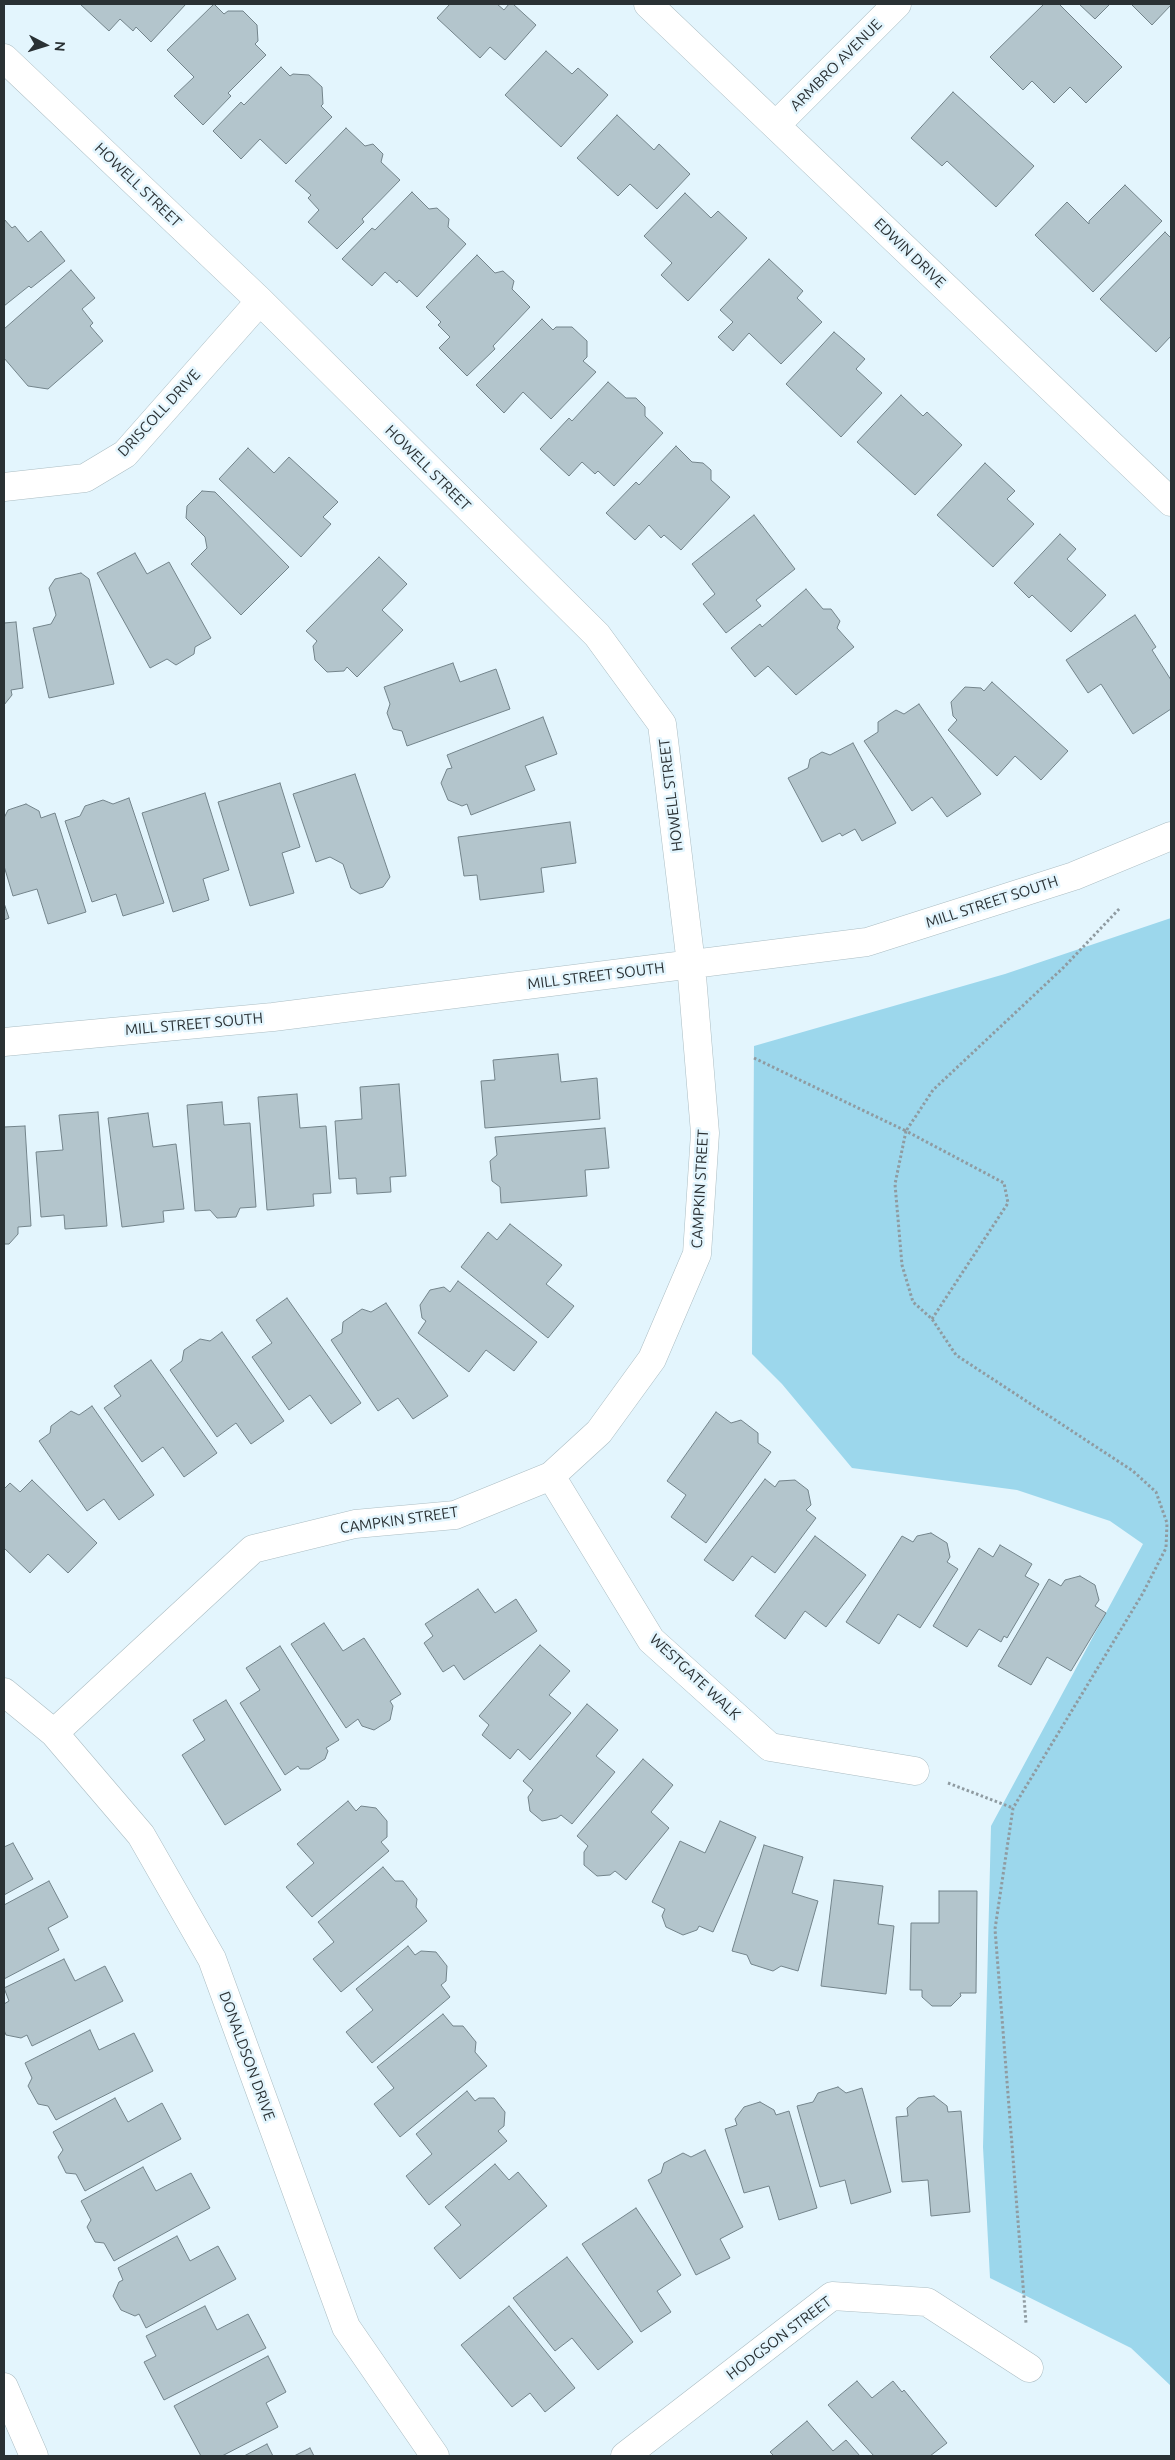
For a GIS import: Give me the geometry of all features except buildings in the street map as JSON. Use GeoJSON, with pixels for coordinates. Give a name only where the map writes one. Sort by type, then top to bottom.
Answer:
{"type":"FeatureCollection","features":[{"type":"Feature","properties":{"kind":"street","name":"EDWIN DRIVE"},"geometry":{"type":"LineString","coordinates":[[648,4],[1171,502]]}},
{"type":"Feature","properties":{"kind":"street","name":"ARMBRO AVENUE"},"geometry":{"type":"LineString","coordinates":[[776,125],[897,4]]}},
{"type":"Feature","properties":{"kind":"street","name":"HOWELL STREET"},"geometry":{"type":"LineString","coordinates":[[4,58],[260,301],[597,635],[662,724],[691,964]]}},
{"type":"Feature","properties":{"kind":"street","name":"DRISCOLL DRIVE"},"geometry":{"type":"LineString","coordinates":[[4,487],[85,478],[126,454],[260,301]]}},
{"type":"Feature","properties":{"kind":"street","name":"MILL STREET SOUTH"},"geometry":{"type":"LineString","coordinates":[[4,1042],[273,1017],[867,942],[1074,876],[1171,836]]}},
{"type":"Feature","properties":{"kind":"street","name":"CAMPKIN STREET"},"geometry":{"type":"LineString","coordinates":[[54,1733],[253,1549],[355,1524],[455,1515],[551,1476],[600,1432],[652,1359],[697,1254],[705,1133],[691,964]]}},
{"type":"Feature","properties":{"kind":"street","name":"WESTGATE WALK"},"geometry":{"type":"LineString","coordinates":[[551,1476],[651,1640],[770,1746],[915,1771]]}},
{"type":"Feature","properties":{"kind":"street","name":"DONALDSON DRIVE"},"geometry":{"type":"LineString","coordinates":[[4,1692],[54,1733],[141,1835],[212,1959],[346,2327],[436,2456]]}},
{"type":"Feature","properties":{"kind":"street","name":"HODGSON STREET"},"geometry":{"type":"LineString","coordinates":[[625,2456],[832,2296],[927,2302],[1030,2368]]}},
{"type":"Feature","properties":{"kind":"street"},"geometry":{"type":"LineString","coordinates":[[4,2387],[33,2456]]}},
{"type":"Feature","properties":{"kind":"path"},"geometry":{"type":"LineString","coordinates":[[1030,2368],[995,1929],[1013,1808],[1143,1593],[1166,1548],[1167,1523],[1156,1492],[1133,1471],[956,1355],[932,1320],[913,1302],[902,1265],[895,1184],[906,1131],[933,1090],[1064,967],[1120,908]]}},
{"type":"Feature","properties":{"kind":"path"},"geometry":{"type":"LineString","coordinates":[[754,1058],[906,1131],[1004,1183],[1008,1203],[932,1320]]}},
{"type":"Feature","properties":{"kind":"path"},"geometry":{"type":"LineString","coordinates":[[915,1771],[1013,1808]]}},
{"type":"Feature","properties":{"kind":"shaded area"},"geometry":{"type":"Polygon","coordinates":[[[1171,918],[1171,2386],[1131,2348],[990,2278],[983,2147],[991,1826],[1143,1544],[1110,1521],[1017,1490],[852,1468],[782,1384],[752,1354],[754,1046],[1005,974],[1171,918]]]}}]}
